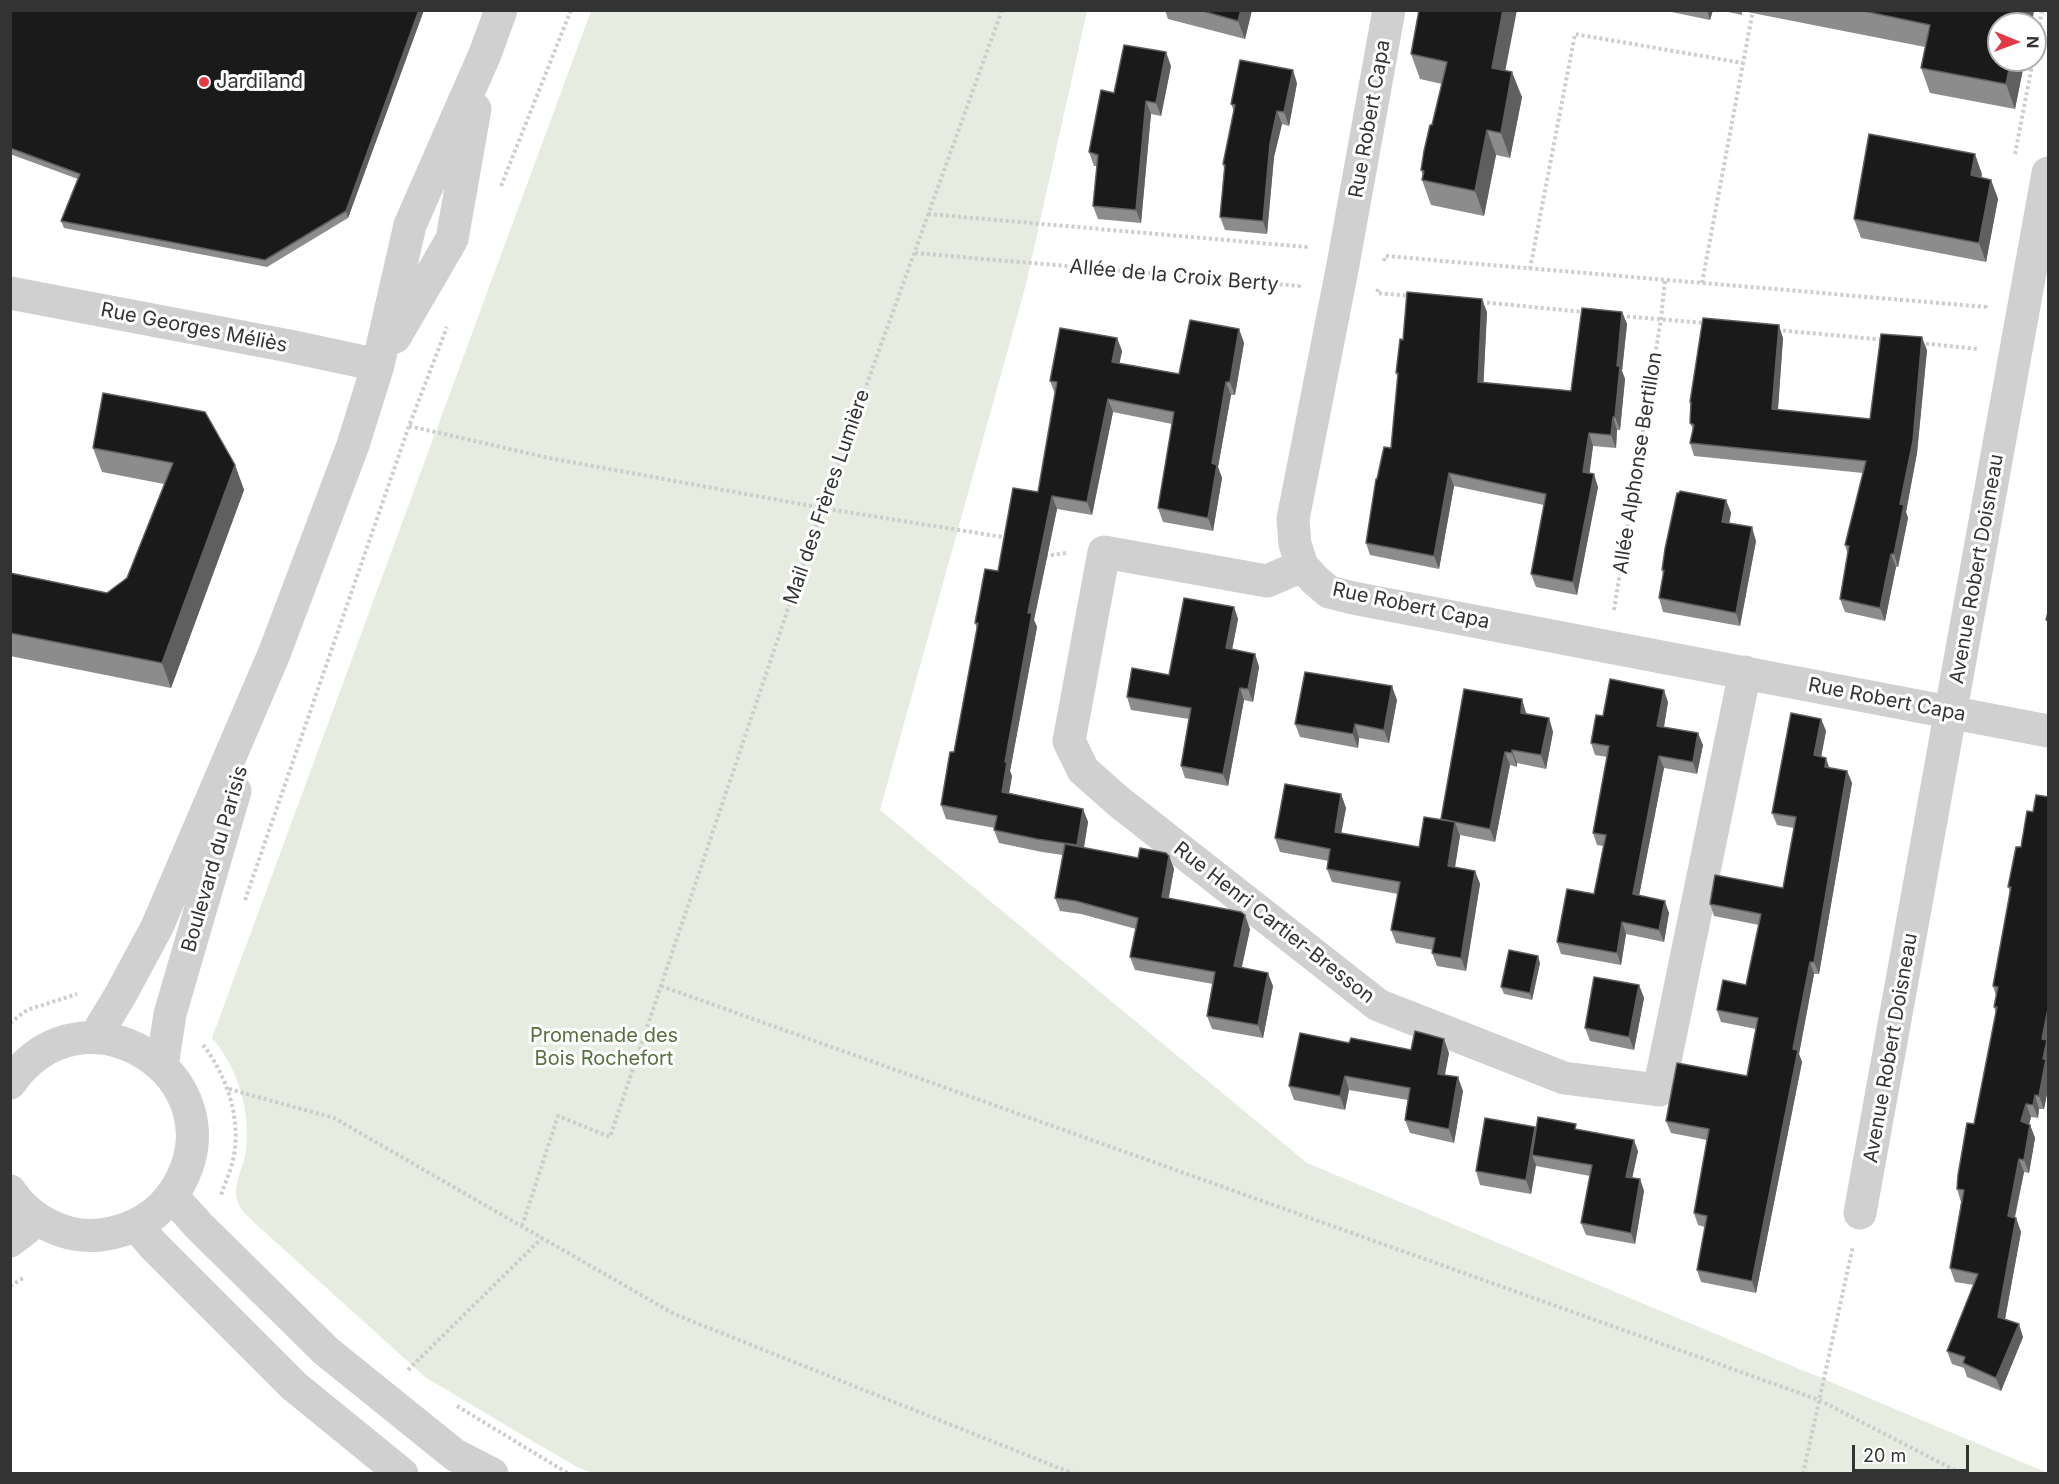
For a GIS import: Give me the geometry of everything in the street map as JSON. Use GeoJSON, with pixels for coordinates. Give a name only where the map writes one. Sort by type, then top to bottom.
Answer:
{"type":"FeatureCollection","features":[{"type":"Feature","properties":{"kind":"street","name":"Boulevard du Parisis"},"geometry":{"type":"LineString","coordinates":[[95,1037],[157,927],[274,654],[338,489],[378,365],[410,225],[485,54],[501,10]]}},
{"type":"Feature","properties":{"kind":"street","name":"Rue Robert Capa"},"geometry":{"type":"LineString","coordinates":[[1389,10],[1342,270],[1293,519],[1294,544],[1302,566],[1329,592],[2049,732]]}},
{"type":"Feature","properties":{"kind":"street","name":"Boulevard du Parisis"},"geometry":{"type":"LineString","coordinates":[[378,365],[452,239],[485,54]]}},
{"type":"Feature","properties":{"kind":"street","name":"Avenue Robert Doisneau"},"geometry":{"type":"LineString","coordinates":[[1860,1213],[2049,173]]}},
{"type":"Feature","properties":{"kind":"street","name":"Rue Georges Méliès"},"geometry":{"type":"LineString","coordinates":[[10,293],[378,365]]}},
{"type":"Feature","properties":{"kind":"street"},"geometry":{"type":"LineString","coordinates":[[1102,560],[1104,552],[1267,581],[1302,566]]}},
{"type":"Feature","properties":{"kind":"street","name":"Rue Henri Cartier-Bresson"},"geometry":{"type":"LineString","coordinates":[[1102,560],[1069,741],[1083,770],[1118,801],[1378,1005],[1564,1078],[1659,1090],[1745,672]]}},
{"type":"Feature","properties":{"kind":"street","name":"Boulevard du Parisis"},"geometry":{"type":"LineString","coordinates":[[162,1066],[170,1014],[274,654]]}},
{"type":"Feature","properties":{"kind":"street"},"geometry":{"type":"LineString","coordinates":[[10,1083],[20,1069],[42,1051],[67,1041],[95,1037],[120,1041],[142,1050],[162,1066],[177,1084],[187,1106],[192,1129],[191,1153],[184,1175],[162,1208],[137,1226],[114,1233],[92,1236],[69,1233],[37,1220],[10,1191]]}},
{"type":"Feature","properties":{"kind":"street"},"geometry":{"type":"LineString","coordinates":[[172,1196],[200,1227],[326,1351],[455,1455],[492,1473]]}},
{"type":"Feature","properties":{"kind":"street"},"geometry":{"type":"LineString","coordinates":[[10,1241],[37,1220]]}},
{"type":"Feature","properties":{"kind":"street"},"geometry":{"type":"LineString","coordinates":[[137,1226],[153,1245],[294,1386],[402,1473]]}},
{"type":"Feature","properties":{"kind":"path"},"geometry":{"type":"LineString","coordinates":[[498,193],[571,10]]}},
{"type":"Feature","properties":{"kind":"path","name":"Mail des Frères Lumière"},"geometry":{"type":"LineString","coordinates":[[522,1226],[558,1116],[610,1137],[822,508],[1002,10]]}},
{"type":"Feature","properties":{"kind":"path"},"geometry":{"type":"LineString","coordinates":[[1702,283],[1753,10]]}},
{"type":"Feature","properties":{"kind":"path"},"geometry":{"type":"LineString","coordinates":[[1530,269],[1575,34],[1743,63]]}},
{"type":"Feature","properties":{"kind":"path"},"geometry":{"type":"LineString","coordinates":[[928,214],[1306,247],[1303,263]]}},
{"type":"Feature","properties":{"kind":"path","name":"Allée de la Croix Berty"},"geometry":{"type":"LineString","coordinates":[[915,253],[1299,286],[1303,263],[1381,276]]}},
{"type":"Feature","properties":{"kind":"path"},"geometry":{"type":"LineString","coordinates":[[1413,296],[1377,292],[1385,256],[1986,307],[1983,322],[2020,329]]}},
{"type":"Feature","properties":{"kind":"path","name":"Allée Alphonse Bertillon"},"geometry":{"type":"LineString","coordinates":[[1608,646],[1661,319],[1665,280]]}},
{"type":"Feature","properties":{"kind":"path"},"geometry":{"type":"LineString","coordinates":[[1472,302],[1590,313]]}},
{"type":"Feature","properties":{"kind":"path"},"geometry":{"type":"LineString","coordinates":[[1614,315],[1708,324]]}},
{"type":"Feature","properties":{"kind":"path"},"geometry":{"type":"LineString","coordinates":[[243,903],[409,426],[447,325]]}},
{"type":"Feature","properties":{"kind":"path"},"geometry":{"type":"LineString","coordinates":[[1766,329],[1896,341]]}},
{"type":"Feature","properties":{"kind":"path"},"geometry":{"type":"LineString","coordinates":[[1920,343],[1980,349],[1981,340]]}},
{"type":"Feature","properties":{"kind":"path"},"geometry":{"type":"LineString","coordinates":[[409,426],[549,458],[822,508],[1013,538]]}},
{"type":"Feature","properties":{"kind":"path"},"geometry":{"type":"LineString","coordinates":[[1041,550],[1045,556],[1064,553],[1102,560]]}},
{"type":"Feature","properties":{"kind":"path"},"geometry":{"type":"LineString","coordinates":[[661,986],[1819,1400],[1962,1473]]}},
{"type":"Feature","properties":{"kind":"path"},"geometry":{"type":"LineString","coordinates":[[229,1089],[334,1118],[674,1314],[1074,1473]]}},
{"type":"Feature","properties":{"kind":"path"},"geometry":{"type":"LineString","coordinates":[[1803,1473],[1860,1213]]}},
{"type":"Feature","properties":{"kind":"path"},"geometry":{"type":"LineString","coordinates":[[380,1394],[542,1238]]}},
{"type":"Feature","properties":{"kind":"path"},"geometry":{"type":"LineString","coordinates":[[407,1370],[416,1377]]}},
{"type":"Feature","properties":{"kind":"path"},"geometry":{"type":"LineString","coordinates":[[452,1403],[569,1473]]}},
{"type":"Feature","properties":{"kind":"green space","name":"Promenade des Bois Rochefort"},"geometry":{"type":"Polygon","coordinates":[[[591,11],[1087,11],[1025,288],[880,810],[1307,1163],[2048,1473],[593,1473],[579,1468],[425,1377],[243,1211],[236,1192],[246,1151],[244,1106],[236,1077],[212,1038],[591,11]]]}},
{"type":"Feature","properties":{"kind":"building","name":"Jardiland"},"geometry":{"type":"Polygon","coordinates":[[[10,10],[419,10],[346,211],[265,260],[61,221],[80,174],[10,148],[10,10]]]}},
{"type":"Feature","properties":{"kind":"building"},"geometry":{"type":"Polygon","coordinates":[[[1199,10],[1241,10],[1238,21],[1199,10]]]}},
{"type":"Feature","properties":{"kind":"building"},"geometry":{"type":"Polygon","coordinates":[[[1419,10],[1503,10],[1492,68],[1512,72],[1501,133],[1487,130],[1475,191],[1422,180],[1424,151],[1447,62],[1411,54],[1419,10]]]}},
{"type":"Feature","properties":{"kind":"building"},"geometry":{"type":"Polygon","coordinates":[[[1859,10],[2020,10],[2020,12],[1987,12],[1987,72],[2008,72],[2006,84],[1921,68],[1930,25],[1859,10]]]}},
{"type":"Feature","properties":{"kind":"building"},"geometry":{"type":"Polygon","coordinates":[[[1124,45],[1166,52],[1156,103],[1146,101],[1136,210],[1093,206],[1098,155],[1089,152],[1101,90],[1114,93],[1124,45]]]}},
{"type":"Feature","properties":{"kind":"building"},"geometry":{"type":"Polygon","coordinates":[[[1240,60],[1293,70],[1284,112],[1277,111],[1270,144],[1263,221],[1220,217],[1225,165],[1223,164],[1235,105],[1231,104],[1240,60]]]}},
{"type":"Feature","properties":{"kind":"building"},"geometry":{"type":"Polygon","coordinates":[[[1869,134],[1975,154],[1971,175],[1991,180],[1979,243],[1854,219],[1869,134]]]}},
{"type":"Feature","properties":{"kind":"building"},"geometry":{"type":"Polygon","coordinates":[[[1407,292],[1482,299],[1478,382],[1571,391],[1582,308],[1622,312],[1615,417],[1613,417],[1611,435],[1589,433],[1583,472],[1594,474],[1573,582],[1531,574],[1546,494],[1449,473],[1434,556],[1366,543],[1376,479],[1384,447],[1391,448],[1398,373],[1396,373],[1400,339],[1403,340],[1407,292]]]}},
{"type":"Feature","properties":{"kind":"building"},"geometry":{"type":"Polygon","coordinates":[[[1703,318],[1779,325],[1772,409],[1870,419],[1881,334],[1922,337],[1913,441],[1900,504],[1904,505],[1880,608],[1840,599],[1849,546],[1845,545],[1866,461],[1690,443],[1694,425],[1690,423],[1690,402],[1703,318]]]}},
{"type":"Feature","properties":{"kind":"building"},"geometry":{"type":"Polygon","coordinates":[[[1190,320],[1239,329],[1230,382],[1226,382],[1212,463],[1217,465],[1208,518],[1158,508],[1174,412],[1108,399],[1087,502],[1052,496],[1028,613],[1032,613],[1005,762],[1007,762],[1002,792],[1083,809],[1077,845],[994,830],[997,816],[941,805],[950,752],[954,752],[978,623],[975,623],[985,569],[998,571],[1013,488],[1038,492],[1057,382],[1050,381],[1060,328],[1117,338],[1112,362],[1179,374],[1190,320]]]}},
{"type":"Feature","properties":{"kind":"building"},"geometry":{"type":"Polygon","coordinates":[[[103,393],[205,412],[235,465],[162,663],[10,633],[10,573],[107,593],[127,578],[173,463],[93,448],[103,393]]]}},
{"type":"Feature","properties":{"kind":"building"},"geometry":{"type":"Polygon","coordinates":[[[1680,491],[1726,500],[1722,522],[1752,527],[1736,613],[1659,598],[1665,549],[1677,493],[1680,491]]]}},
{"type":"Feature","properties":{"kind":"building"},"geometry":{"type":"Polygon","coordinates":[[[1184,598],[1234,607],[1226,648],[1255,654],[1248,689],[1240,688],[1223,774],[1181,766],[1191,708],[1127,697],[1132,668],[1169,675],[1184,598]]]}},
{"type":"Feature","properties":{"kind":"building"},"geometry":{"type":"Polygon","coordinates":[[[1305,672],[1392,686],[1384,730],[1355,724],[1353,734],[1295,724],[1305,672]]]}},
{"type":"Feature","properties":{"kind":"building"},"geometry":{"type":"Polygon","coordinates":[[[1610,679],[1664,690],[1657,726],[1698,733],[1693,762],[1659,756],[1633,894],[1665,901],[1659,930],[1622,922],[1617,953],[1557,942],[1567,889],[1594,894],[1606,835],[1593,833],[1609,746],[1591,743],[1596,715],[1603,716],[1610,679]]]}},
{"type":"Feature","properties":{"kind":"building"},"geometry":{"type":"Polygon","coordinates":[[[1464,689],[1522,699],[1521,713],[1549,718],[1541,755],[1512,750],[1512,753],[1505,752],[1490,829],[1441,819],[1464,689]]]}},
{"type":"Feature","properties":{"kind":"building"},"geometry":{"type":"Polygon","coordinates":[[[1791,713],[1821,719],[1814,755],[1826,758],[1825,767],[1847,771],[1814,962],[1810,962],[1793,1049],[1798,1050],[1752,1281],[1697,1270],[1707,1216],[1694,1213],[1709,1129],[1666,1121],[1677,1063],[1747,1076],[1758,1018],[1717,1010],[1723,980],[1746,985],[1761,914],[1710,904],[1715,875],[1783,888],[1796,817],[1772,813],[1791,713]]]}},
{"type":"Feature","properties":{"kind":"building"},"geometry":{"type":"Polygon","coordinates":[[[1285,784],[1341,794],[1335,832],[1419,847],[1424,817],[1455,822],[1448,866],[1475,871],[1461,958],[1432,953],[1435,938],[1391,930],[1400,882],[1327,869],[1330,849],[1275,838],[1285,784]]]}},
{"type":"Feature","properties":{"kind":"building"},"geometry":{"type":"Polygon","coordinates":[[[2036,795],[2049,797],[2049,1004],[2042,1039],[2047,1040],[2043,1059],[2046,1059],[2039,1096],[2035,1095],[2033,1105],[2026,1104],[2021,1121],[2030,1125],[2024,1160],[2019,1159],[2008,1216],[2016,1218],[1998,1317],[2019,1324],[1996,1378],[1963,1363],[1965,1357],[1947,1351],[1978,1274],[1950,1268],[1964,1190],[1957,1189],[1967,1123],[1974,1124],[1997,1007],[1994,1007],[1998,987],[1993,986],[2011,887],[2008,887],[2016,847],[2021,847],[2027,811],[2033,812],[2036,795]]]}},
{"type":"Feature","properties":{"kind":"building"},"geometry":{"type":"Polygon","coordinates":[[[1065,844],[1138,858],[1140,848],[1166,853],[1169,856],[1162,897],[1241,912],[1245,915],[1234,966],[1268,973],[1258,1025],[1207,1016],[1215,972],[1130,957],[1138,918],[1076,901],[1055,898],[1065,844]]]}},
{"type":"Feature","properties":{"kind":"building"},"geometry":{"type":"Polygon","coordinates":[[[1509,950],[1538,956],[1530,993],[1501,987],[1509,950]]]}},
{"type":"Feature","properties":{"kind":"building"},"geometry":{"type":"Polygon","coordinates":[[[1594,977],[1639,985],[1629,1037],[1585,1028],[1594,977]]]}},
{"type":"Feature","properties":{"kind":"building"},"geometry":{"type":"Polygon","coordinates":[[[1415,1031],[1444,1039],[1438,1074],[1458,1077],[1449,1129],[1405,1120],[1410,1088],[1345,1076],[1340,1096],[1289,1086],[1300,1033],[1349,1043],[1351,1038],[1411,1050],[1415,1031]]]}},
{"type":"Feature","properties":{"kind":"building"},"geometry":{"type":"Polygon","coordinates":[[[1538,1117],[1576,1124],[1575,1129],[1634,1140],[1626,1177],[1640,1179],[1631,1233],[1581,1223],[1592,1165],[1532,1155],[1538,1117]]]}},
{"type":"Feature","properties":{"kind":"building"},"geometry":{"type":"Polygon","coordinates":[[[1485,1118],[1535,1127],[1526,1180],[1476,1171],[1485,1118]]]}},
{"type":"Feature","properties":{"kind":"place","name":"Jardiland"},"geometry":{"type":"Point","coordinates":[204,82]}}]}
